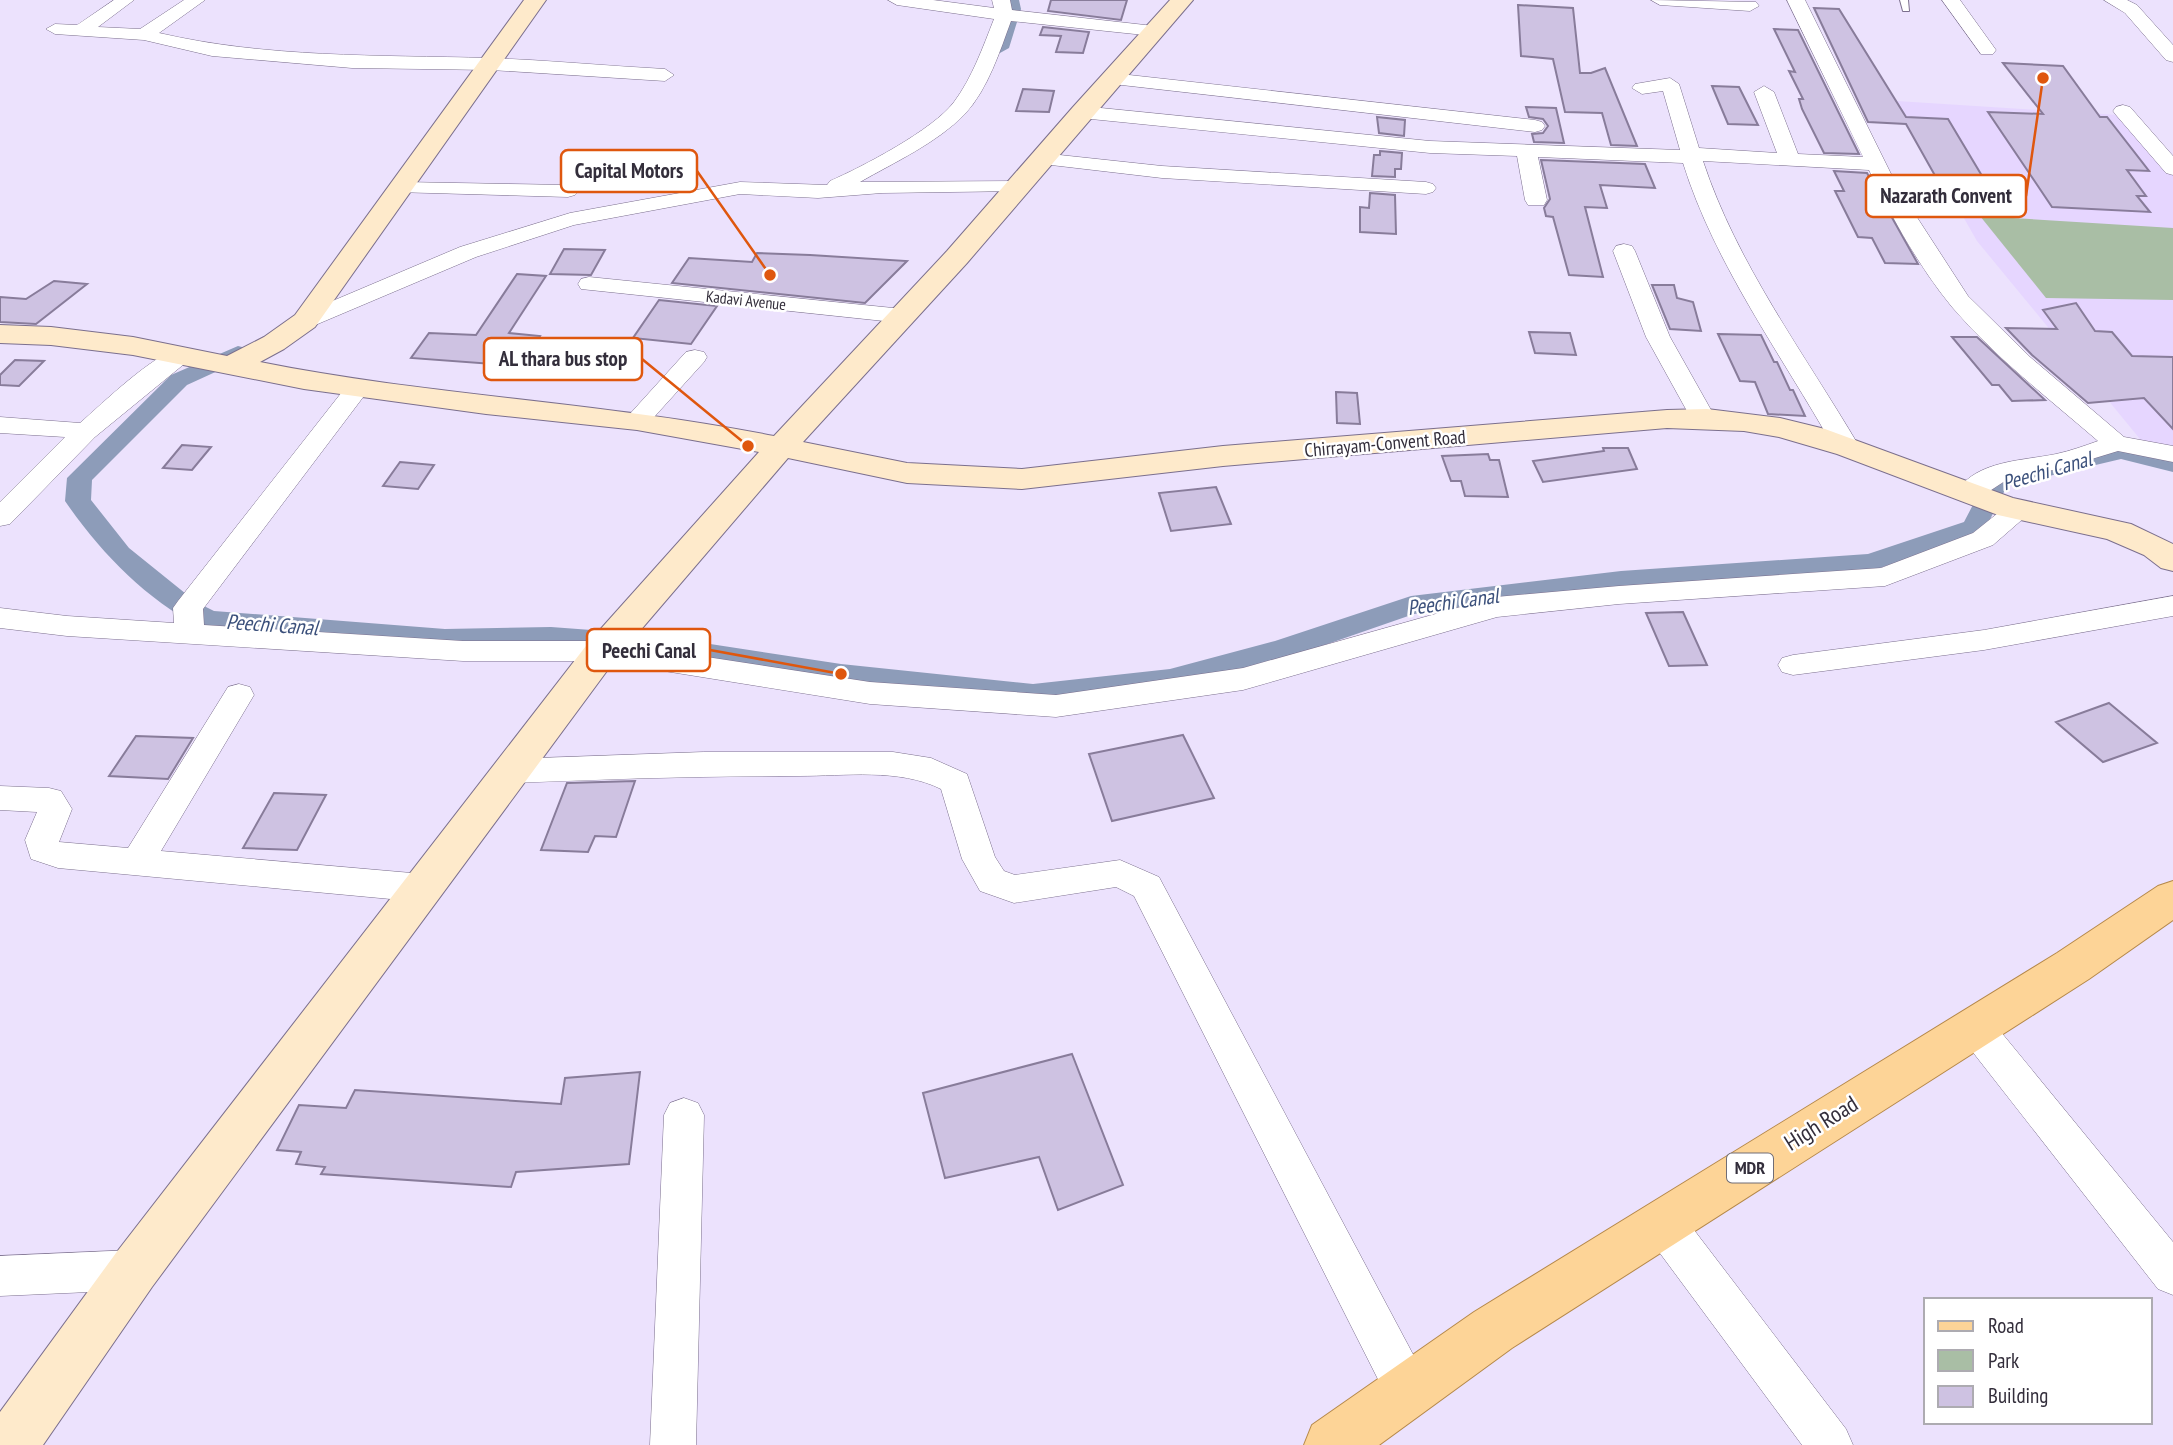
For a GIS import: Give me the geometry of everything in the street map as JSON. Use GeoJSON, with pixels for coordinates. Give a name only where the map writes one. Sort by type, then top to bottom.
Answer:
{"type":"FeatureCollection","features":[{"type":"Feature","properties":{"kind":"main road","name":"High Road"},"geometry":{"type":"LineString","coordinates":[[1332,1445],[1493,1330],[1974,1026],[2073,967],[2173,898]]}},
{"type":"Feature","properties":{"kind":"street"},"geometry":{"type":"LineString","coordinates":[[80,31],[125,0]]}},
{"type":"Feature","properties":{"kind":"street"},"geometry":{"type":"LineString","coordinates":[[144,35],[196,0]]}},
{"type":"Feature","properties":{"kind":"street"},"geometry":{"type":"LineString","coordinates":[[290,331],[402,188],[535,0]]}},
{"type":"Feature","properties":{"kind":"street"},"geometry":{"type":"LineString","coordinates":[[897,0],[1009,10],[1154,31]]}},
{"type":"Feature","properties":{"kind":"street"},"geometry":{"type":"LineString","coordinates":[[10,1445],[134,1270],[610,643],[781,447],[902,316],[1182,0]]}},
{"type":"Feature","properties":{"kind":"street"},"geometry":{"type":"LineString","coordinates":[[1660,0],[1751,6]]}},
{"type":"Feature","properties":{"kind":"street"},"geometry":{"type":"LineString","coordinates":[[1796,0],[1875,164],[1906,220],[1960,301],[2021,362],[2116,443]]}},
{"type":"Feature","properties":{"kind":"street"},"geometry":{"type":"LineString","coordinates":[[1951,0],[1987,50]]}},
{"type":"Feature","properties":{"kind":"street"},"geometry":{"type":"LineString","coordinates":[[2113,0],[2131,9],[2173,56]]}},
{"type":"Feature","properties":{"kind":"street"},"geometry":{"type":"LineString","coordinates":[[818,192],[853,178],[939,128],[960,108],[977,81],[1009,10]]}},
{"type":"Feature","properties":{"kind":"street"},"geometry":{"type":"LineString","coordinates":[[55,30],[144,35],[212,51],[352,62],[491,64],[665,75]]}},
{"type":"Feature","properties":{"kind":"street"},"geometry":{"type":"LineString","coordinates":[[1111,79],[1535,126]]}},
{"type":"Feature","properties":{"kind":"street"},"geometry":{"type":"LineString","coordinates":[[1642,88],[1670,84],[1702,189],[1717,223],[1755,295],[1846,446]]}},
{"type":"Feature","properties":{"kind":"street"},"geometry":{"type":"LineString","coordinates":[[1764,92],[1790,159]]}},
{"type":"Feature","properties":{"kind":"street"},"geometry":{"type":"LineString","coordinates":[[2123,111],[2173,169]]}},
{"type":"Feature","properties":{"kind":"street"},"geometry":{"type":"LineString","coordinates":[[1081,112],[1430,147],[1875,164]]}},
{"type":"Feature","properties":{"kind":"street"},"geometry":{"type":"LineString","coordinates":[[1041,159],[1426,197],[1430,147]]}},
{"type":"Feature","properties":{"kind":"street"},"geometry":{"type":"LineString","coordinates":[[1527,150],[1536,200]]}},
{"type":"Feature","properties":{"kind":"street"},"geometry":{"type":"LineString","coordinates":[[0,518],[85,431],[135,387],[290,331],[468,253],[570,219],[740,188],[818,192],[882,187],[1017,187]]}},
{"type":"Feature","properties":{"kind":"street"},"geometry":{"type":"LineString","coordinates":[[402,188],[568,191]]}},
{"type":"Feature","properties":{"kind":"street"},"geometry":{"type":"LineString","coordinates":[[1623,251],[1658,337],[1702,417]]}},
{"type":"Feature","properties":{"kind":"street","name":"Kadavi Avenue"},"geometry":{"type":"LineString","coordinates":[[589,284],[902,316]]}},
{"type":"Feature","properties":{"kind":"street","name":"Chirrayam-Convent Road"},"geometry":{"type":"LineString","coordinates":[[0,334],[51,336],[133,346],[358,388],[637,421],[907,473],[1022,479],[1236,455],[1702,417],[1761,422],[1805,431],[1992,501],[2138,537],[2173,560]]}},
{"type":"Feature","properties":{"kind":"street"},"geometry":{"type":"LineString","coordinates":[[637,421],[695,356]]}},
{"type":"Feature","properties":{"kind":"street"},"geometry":{"type":"LineString","coordinates":[[190,634],[188,608],[358,388]]}},
{"type":"Feature","properties":{"kind":"street"},"geometry":{"type":"LineString","coordinates":[[0,425],[85,431]]}},
{"type":"Feature","properties":{"kind":"street"},"geometry":{"type":"LineString","coordinates":[[0,618],[67,626],[463,651],[610,643],[870,693],[1056,706],[1243,679],[1496,607],[1885,577],[1983,539],[1992,501],[1988,477],[2009,468],[2057,461],[2116,443],[2173,454]]}},
{"type":"Feature","properties":{"kind":"street"},"geometry":{"type":"LineString","coordinates":[[1793,665],[1984,640],[2173,607]]}},
{"type":"Feature","properties":{"kind":"street"},"geometry":{"type":"LineString","coordinates":[[137,862],[239,695]]}},
{"type":"Feature","properties":{"kind":"street"},"geometry":{"type":"LineString","coordinates":[[511,771],[705,764],[893,764],[931,770],[955,782],[979,859],[992,881],[1014,889],[1120,873],[1147,887],[1408,1391]]}},
{"type":"Feature","properties":{"kind":"street"},"geometry":{"type":"LineString","coordinates":[[0,798],[49,800],[55,809],[42,840],[43,850],[58,855],[422,888]]}},
{"type":"Feature","properties":{"kind":"street"},"geometry":{"type":"LineString","coordinates":[[1974,1026],[2173,1275]]}},
{"type":"Feature","properties":{"kind":"street"},"geometry":{"type":"LineString","coordinates":[[673,1445],[684,1115]]}},
{"type":"Feature","properties":{"kind":"street"},"geometry":{"type":"LineString","coordinates":[[1663,1223],[1830,1445]]}},
{"type":"Feature","properties":{"kind":"street"},"geometry":{"type":"LineString","coordinates":[[0,1276],[134,1270]]}},
{"type":"Feature","properties":{"kind":"shaded area"},"geometry":{"type":"Polygon","coordinates":[[[1897,101],[2118,115],[2173,173],[2173,451],[2139,447],[2140,439],[1977,241],[1897,101]]]}},
{"type":"Feature","properties":{"kind":"green space"},"geometry":{"type":"Polygon","coordinates":[[[1980,216],[2173,228],[2173,300],[2046,298],[1980,216]]]}},
{"type":"Feature","properties":{"kind":"building"},"geometry":{"type":"Polygon","coordinates":[[[1051,0],[1127,0],[1121,20],[1048,11],[1051,0]]]}},
{"type":"Feature","properties":{"kind":"building"},"geometry":{"type":"Polygon","coordinates":[[[1518,5],[1573,8],[1580,73],[1591,73],[1605,68],[1637,146],[1611,145],[1602,113],[1565,112],[1553,59],[1521,56],[1518,5]]]}},
{"type":"Feature","properties":{"kind":"building"},"geometry":{"type":"Polygon","coordinates":[[[1814,8],[1839,9],[1906,117],[1948,119],[1991,191],[1942,188],[1906,124],[1868,122],[1814,8]]]}},
{"type":"Feature","properties":{"kind":"building"},"geometry":{"type":"Polygon","coordinates":[[[1043,27],[1089,32],[1083,53],[1056,52],[1061,36],[1040,35],[1043,27]]]}},
{"type":"Feature","properties":{"kind":"building"},"geometry":{"type":"Polygon","coordinates":[[[1774,29],[1798,30],[1859,154],[1824,153],[1802,109],[1799,99],[1803,99],[1789,71],[1795,72],[1774,29]]]}},
{"type":"Feature","properties":{"kind":"building"},"geometry":{"type":"Polygon","coordinates":[[[2003,63],[2063,66],[2100,117],[2107,117],[2149,171],[2127,170],[2146,196],[2137,196],[2150,212],[2052,207],[1988,112],[2043,114],[2003,63]]]}},
{"type":"Feature","properties":{"kind":"building"},"geometry":{"type":"Polygon","coordinates":[[[1712,86],[1739,87],[1758,125],[1728,124],[1712,86]]]}},
{"type":"Feature","properties":{"kind":"building"},"geometry":{"type":"Polygon","coordinates":[[[1023,89],[1054,91],[1049,112],[1016,111],[1023,89]]]}},
{"type":"Feature","properties":{"kind":"building"},"geometry":{"type":"Polygon","coordinates":[[[1526,107],[1556,108],[1564,143],[1534,142],[1532,134],[1543,133],[1548,126],[1543,119],[1529,117],[1526,107]]]}},
{"type":"Feature","properties":{"kind":"building"},"geometry":{"type":"Polygon","coordinates":[[[1377,117],[1405,120],[1404,136],[1379,133],[1377,117]]]}},
{"type":"Feature","properties":{"kind":"building"},"geometry":{"type":"Polygon","coordinates":[[[1380,151],[1402,153],[1401,169],[1395,169],[1395,177],[1372,176],[1374,155],[1380,155],[1380,151]]]}},
{"type":"Feature","properties":{"kind":"building"},"geometry":{"type":"Polygon","coordinates":[[[1541,160],[1645,164],[1655,188],[1600,185],[1607,208],[1585,207],[1603,277],[1569,275],[1553,217],[1546,216],[1544,208],[1550,199],[1541,160]]]}},
{"type":"Feature","properties":{"kind":"building"},"geometry":{"type":"Polygon","coordinates":[[[1834,171],[1867,173],[1918,264],[1885,263],[1872,238],[1858,237],[1835,191],[1844,191],[1834,171]]]}},
{"type":"Feature","properties":{"kind":"building"},"geometry":{"type":"Polygon","coordinates":[[[1370,193],[1395,195],[1396,234],[1360,232],[1360,207],[1369,208],[1370,193]]]}},
{"type":"Feature","properties":{"kind":"building"},"geometry":{"type":"Polygon","coordinates":[[[564,249],[605,250],[591,275],[550,274],[564,249]]]}},
{"type":"Feature","properties":{"kind":"building"},"geometry":{"type":"Polygon","coordinates":[[[757,253],[907,261],[865,303],[672,283],[689,258],[752,262],[757,253]]]}},
{"type":"Feature","properties":{"kind":"building"},"geometry":{"type":"Polygon","coordinates":[[[517,274],[546,276],[509,333],[540,336],[520,366],[411,358],[429,333],[476,335],[517,274]]]}},
{"type":"Feature","properties":{"kind":"building"},"geometry":{"type":"Polygon","coordinates":[[[54,281],[87,284],[36,324],[0,322],[0,297],[26,299],[54,281]]]}},
{"type":"Feature","properties":{"kind":"building"},"geometry":{"type":"Polygon","coordinates":[[[1652,285],[1674,285],[1677,298],[1693,302],[1701,331],[1670,329],[1652,285]]]}},
{"type":"Feature","properties":{"kind":"building"},"geometry":{"type":"Polygon","coordinates":[[[659,300],[717,306],[691,344],[633,338],[659,300]]]}},
{"type":"Feature","properties":{"kind":"building"},"geometry":{"type":"Polygon","coordinates":[[[2076,303],[2095,331],[2112,332],[2132,356],[2173,357],[2173,429],[2144,398],[2088,403],[2032,355],[2006,328],[2057,329],[2043,310],[2076,303]]]}},
{"type":"Feature","properties":{"kind":"building"},"geometry":{"type":"Polygon","coordinates":[[[1529,332],[1570,333],[1576,355],[1535,353],[1529,332]]]}},
{"type":"Feature","properties":{"kind":"building"},"geometry":{"type":"Polygon","coordinates":[[[1718,334],[1761,335],[1805,416],[1768,414],[1755,382],[1740,381],[1718,334]]]}},
{"type":"Feature","properties":{"kind":"building"},"geometry":{"type":"Polygon","coordinates":[[[1952,337],[1977,337],[2045,400],[2012,401],[1999,385],[1992,385],[1952,337]]]}},
{"type":"Feature","properties":{"kind":"building"},"geometry":{"type":"Polygon","coordinates":[[[15,360],[44,361],[19,386],[0,385],[0,375],[15,360]]]}},
{"type":"Feature","properties":{"kind":"building"},"geometry":{"type":"Polygon","coordinates":[[[1336,392],[1357,393],[1360,424],[1337,423],[1336,392]]]}},
{"type":"Feature","properties":{"kind":"building"},"geometry":{"type":"Polygon","coordinates":[[[182,445],[211,447],[192,470],[163,468],[182,445]]]}},
{"type":"Feature","properties":{"kind":"building"},"geometry":{"type":"Polygon","coordinates":[[[1603,448],[1628,448],[1637,469],[1543,482],[1533,461],[1604,451],[1603,448]]]}},
{"type":"Feature","properties":{"kind":"building"},"geometry":{"type":"Polygon","coordinates":[[[1488,454],[1490,460],[1499,460],[1508,497],[1465,496],[1461,481],[1451,481],[1442,456],[1488,454]]]}},
{"type":"Feature","properties":{"kind":"building"},"geometry":{"type":"Polygon","coordinates":[[[400,462],[434,465],[418,489],[383,486],[400,462]]]}},
{"type":"Feature","properties":{"kind":"building"},"geometry":{"type":"Polygon","coordinates":[[[1216,487],[1231,524],[1171,531],[1159,493],[1216,487]]]}},
{"type":"Feature","properties":{"kind":"building"},"geometry":{"type":"Polygon","coordinates":[[[1683,612],[1707,665],[1669,666],[1646,613],[1683,612]]]}},
{"type":"Feature","properties":{"kind":"building"},"geometry":{"type":"Polygon","coordinates":[[[2109,703],[2157,743],[2103,762],[2056,722],[2109,703]]]}},
{"type":"Feature","properties":{"kind":"building"},"geometry":{"type":"Polygon","coordinates":[[[1183,735],[1214,798],[1112,821],[1089,754],[1183,735]]]}},
{"type":"Feature","properties":{"kind":"building"},"geometry":{"type":"Polygon","coordinates":[[[136,736],[193,738],[168,779],[109,776],[136,736]]]}},
{"type":"Feature","properties":{"kind":"building"},"geometry":{"type":"Polygon","coordinates":[[[635,781],[616,837],[595,836],[588,852],[541,850],[567,783],[635,781]]]}},
{"type":"Feature","properties":{"kind":"building"},"geometry":{"type":"Polygon","coordinates":[[[274,793],[326,795],[297,850],[243,848],[274,793]]]}},
{"type":"Feature","properties":{"kind":"building"},"geometry":{"type":"Polygon","coordinates":[[[1072,1054],[1123,1185],[1058,1210],[1039,1157],[945,1178],[923,1093],[1072,1054]]]}},
{"type":"Feature","properties":{"kind":"building"},"geometry":{"type":"Polygon","coordinates":[[[640,1072],[629,1164],[516,1172],[511,1187],[321,1174],[325,1167],[296,1164],[301,1152],[277,1150],[299,1105],[346,1108],[355,1090],[561,1104],[565,1078],[640,1072]]]}},
{"type":"Feature","properties":{"kind":"waterway","name":"Peechi Canal"},"geometry":{"type":"LineString","coordinates":[[1000,48],[1013,9],[1011,0]]}},
{"type":"Feature","properties":{"kind":"waterway","name":"Peechi Canal"},"geometry":{"type":"LineString","coordinates":[[238,353],[179,380],[80,478],[78,501],[120,554],[186,608],[209,620],[445,638],[551,636],[645,644],[841,674],[1033,694],[1170,679],[1283,649],[1411,605],[1621,580],[1871,562],[1974,527],[1997,481],[2121,451],[2173,465]]}},
{"type":"Feature","properties":{"kind":"place","name":"Nazarath Convent"},"geometry":{"type":"Point","coordinates":[2043,78]}},
{"type":"Feature","properties":{"kind":"place","name":"Capital Motors"},"geometry":{"type":"Point","coordinates":[770,275]}},
{"type":"Feature","properties":{"kind":"place","name":"AL thara bus stop"},"geometry":{"type":"Point","coordinates":[748,446]}},
{"type":"Feature","properties":{"kind":"place","name":"Peechi Canal"},"geometry":{"type":"Point","coordinates":[841,674]}}]}
